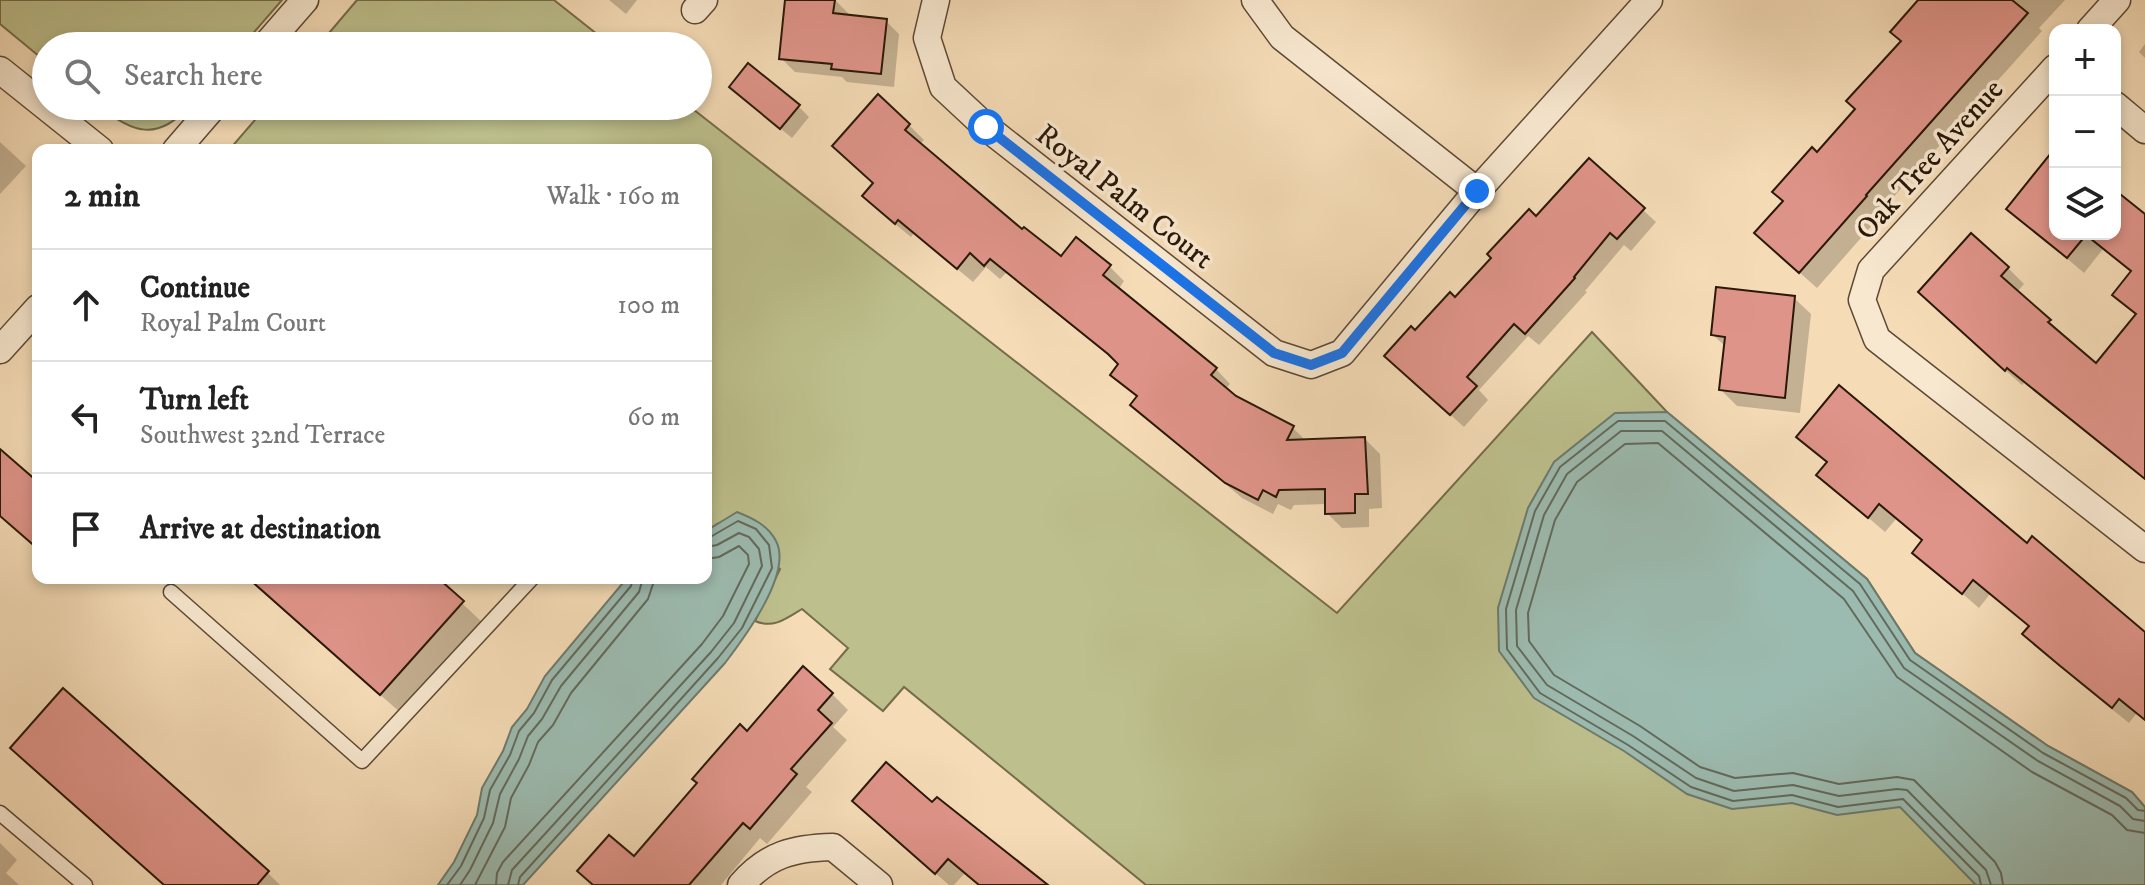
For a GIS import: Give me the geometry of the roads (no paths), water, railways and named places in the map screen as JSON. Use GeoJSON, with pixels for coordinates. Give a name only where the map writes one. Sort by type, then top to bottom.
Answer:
{"type":"FeatureCollection","features":[{"type":"Feature","properties":{"kind":"street"},"geometry":{"type":"LineString","coordinates":[[277,32],[305,0]]}},
{"type":"Feature","properties":{"kind":"street","name":"Royal Palm Court"},"geometry":{"type":"LineString","coordinates":[[936,0],[927,38],[943,87],[986,127],[1274,353],[1311,365],[1342,353],[1477,191]]}},
{"type":"Feature","properties":{"kind":"street"},"geometry":{"type":"LineString","coordinates":[[1255,0],[1282,37],[1477,191],[1649,0]]}},
{"type":"Feature","properties":{"kind":"street"},"geometry":{"type":"LineString","coordinates":[[2095,24],[2117,0]]}},
{"type":"Feature","properties":{"kind":"street"},"geometry":{"type":"LineString","coordinates":[[0,70],[32,96]]}},
{"type":"Feature","properties":{"kind":"street","name":"Oak Tree Avenue"},"geometry":{"type":"LineString","coordinates":[[2049,75],[1871,270],[1862,300],[1877,339],[2145,549]]}},
{"type":"Feature","properties":{"kind":"street"},"geometry":{"type":"LineString","coordinates":[[2121,110],[2145,130]]}},
{"type":"Feature","properties":{"kind":"street"},"geometry":{"type":"LineString","coordinates":[[62,120],[92,144]]}},
{"type":"Feature","properties":{"kind":"street"},"geometry":{"type":"LineString","coordinates":[[181,144],[202,120]]}},
{"type":"Feature","properties":{"kind":"street"},"geometry":{"type":"LineString","coordinates":[[0,350],[32,321]]}},
{"type":"Feature","properties":{"kind":"street"},"geometry":{"type":"LineString","coordinates":[[741,885],[755,868],[797,848],[833,847],[879,885]]}},
{"type":"Feature","properties":{"kind":"lane"},"geometry":{"type":"LineString","coordinates":[[171,592],[362,761],[526,584]]}},
{"type":"Feature","properties":{"kind":"lane"},"geometry":{"type":"LineString","coordinates":[[0,813],[85,885]]}},
{"type":"Feature","properties":{"kind":"water"},"geometry":{"type":"Polygon","coordinates":[[[1667,412],[1867,579],[1915,653],[2048,746],[2132,792],[2145,807],[2145,885],[1976,885],[1900,807],[1837,815],[1792,803],[1732,809],[1687,794],[1624,751],[1534,698],[1499,651],[1498,608],[1528,508],[1554,462],[1615,413],[1667,412]]]}},
{"type":"Feature","properties":{"kind":"water"},"geometry":{"type":"Polygon","coordinates":[[[737,512],[769,531],[776,541],[779,554],[778,570],[764,605],[725,663],[523,885],[438,885],[454,862],[477,815],[482,788],[503,751],[512,727],[527,709],[545,676],[622,584],[712,584],[712,527],[737,512]]]}}]}
